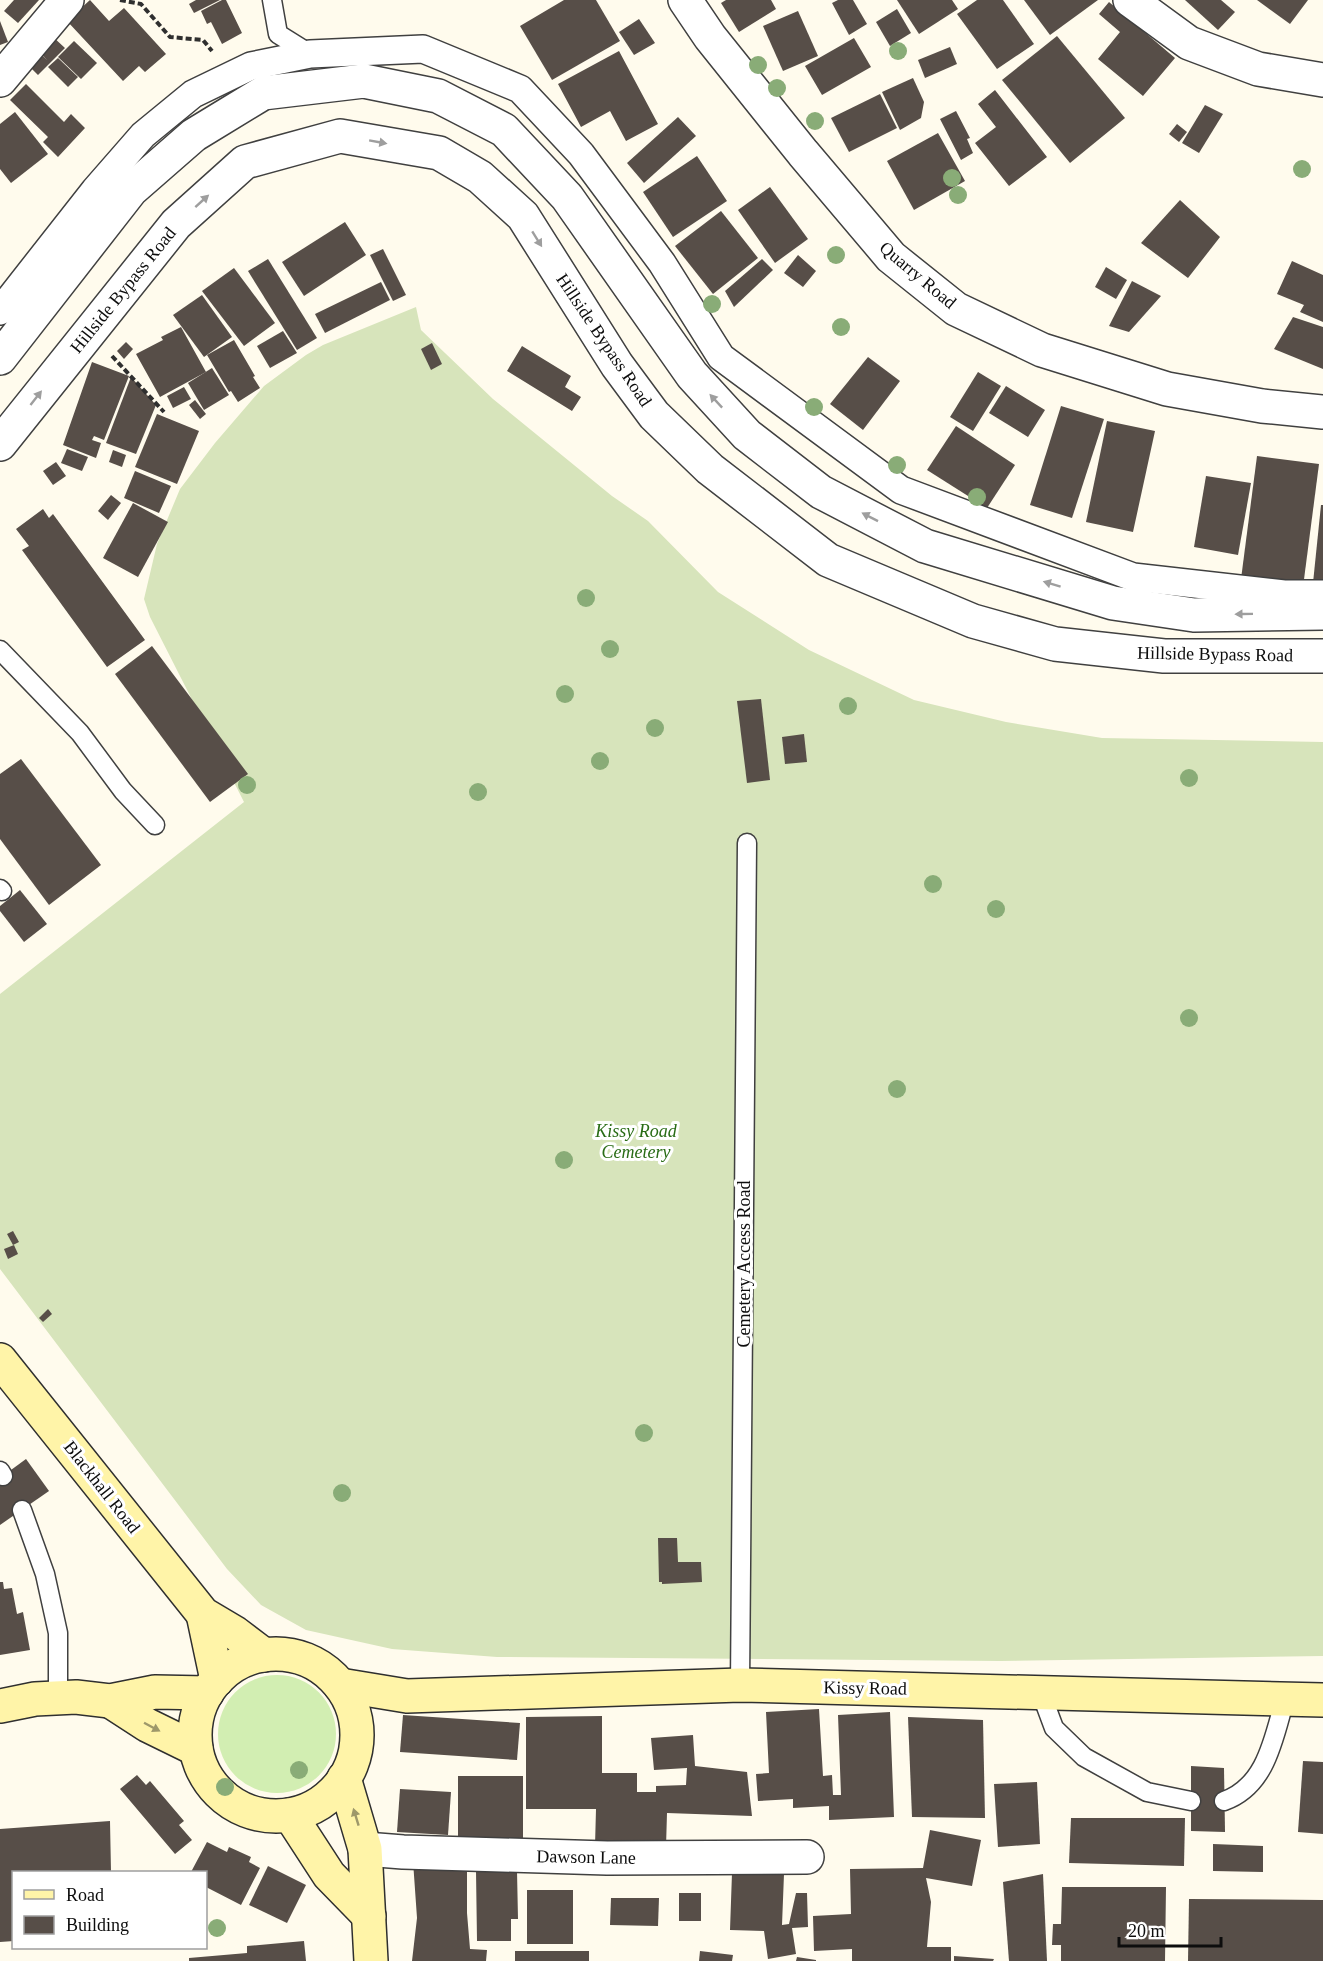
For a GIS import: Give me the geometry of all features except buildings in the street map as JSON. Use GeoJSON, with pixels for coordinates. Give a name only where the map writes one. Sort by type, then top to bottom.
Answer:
{"type":"FeatureCollection","features":[{"type":"Feature","properties":{"kind":"main road","name":"Blackhall Road"},"geometry":{"type":"LineString","coordinates":[[5,1378],[202,1614],[236,1633],[264,1655]]}},
{"type":"Feature","properties":{"kind":"main road","name":"Blackhall Road"},"geometry":{"type":"LineString","coordinates":[[202,1614],[212,1687]]}},
{"type":"Feature","properties":{"kind":"main road"},"geometry":{"type":"LineString","coordinates":[[264,1655],[286,1655],[306,1660],[326,1670],[340,1685],[353,1708],[357,1734],[354,1757],[345,1778],[334,1792],[321,1802],[307,1810],[290,1815],[272,1816],[254,1813],[222,1796],[210,1782],[201,1766],[196,1749],[195,1730],[199,1710],[212,1687],[238,1664],[264,1655]]}},
{"type":"Feature","properties":{"kind":"main road","name":"Kissy Road"},"geometry":{"type":"LineString","coordinates":[[340,1685],[407,1696],[740,1685],[1323,1700]]}},
{"type":"Feature","properties":{"kind":"main road"},"geometry":{"type":"LineString","coordinates":[[0,1706],[35,1699],[76,1697],[110,1701],[155,1692],[212,1687]]}},
{"type":"Feature","properties":{"kind":"main road"},"geometry":{"type":"LineString","coordinates":[[357,1734],[374,1717],[407,1696]]}},
{"type":"Feature","properties":{"kind":"main road"},"geometry":{"type":"LineString","coordinates":[[110,1701],[147,1725],[196,1749]]}},
{"type":"Feature","properties":{"kind":"main road"},"geometry":{"type":"LineString","coordinates":[[345,1778],[365,1849],[370,1961]]}},
{"type":"Feature","properties":{"kind":"main road"},"geometry":{"type":"LineString","coordinates":[[290,1815],[329,1875],[369,1916]]}},
{"type":"Feature","properties":{"kind":"street"},"geometry":{"type":"LineString","coordinates":[[0,80],[67,0]]}},
{"type":"Feature","properties":{"kind":"street","name":"Quarry Road"},"geometry":{"type":"LineString","coordinates":[[685,0],[710,37],[802,153],[891,257],[956,309],[1042,350],[1167,389],[1262,406],[1323,412]]}},
{"type":"Feature","properties":{"kind":"street"},"geometry":{"type":"LineString","coordinates":[[1130,0],[1189,43],[1258,69],[1323,80]]}},
{"type":"Feature","properties":{"kind":"street"},"geometry":{"type":"LineString","coordinates":[[0,311],[95,190],[152,128],[193,94],[251,66],[310,54],[423,49],[520,89],[581,154],[662,263],[721,357],[901,490],[1133,577],[1284,594],[1323,594]]}},
{"type":"Feature","properties":{"kind":"street"},"geometry":{"type":"LineString","coordinates":[[0,358],[131,190],[194,135],[263,93],[364,81],[438,96],[504,130],[567,196],[692,375],[747,435],[821,492],[925,546],[1113,603],[1194,615],[1323,613]]}},
{"type":"Feature","properties":{"kind":"street","name":"Hillside Bypass Road"},"geometry":{"type":"LineString","coordinates":[[0,444],[176,224],[244,162],[340,136],[439,153],[480,177],[523,216],[617,365],[654,415],[710,469],[828,560],[973,621],[1055,644],[1164,656],[1323,656]]}},
{"type":"Feature","properties":{"kind":"street","name":"Dawson Lane"},"geometry":{"type":"LineString","coordinates":[[365,1849],[607,1858],[807,1857]]}},
{"type":"Feature","properties":{"kind":"lane"},"geometry":{"type":"LineString","coordinates":[[273,0],[278,34],[310,54]]}},
{"type":"Feature","properties":{"kind":"lane"},"geometry":{"type":"LineString","coordinates":[[0,650],[80,733],[123,791],[155,825]]}},
{"type":"Feature","properties":{"kind":"lane","name":"Cemetery Access Road"},"geometry":{"type":"LineString","coordinates":[[740,1685],[747,843]]}},
{"type":"Feature","properties":{"kind":"lane"},"geometry":{"type":"LineString","coordinates":[[22,1510],[45,1574],[58,1633],[58,1698]]}},
{"type":"Feature","properties":{"kind":"lane"},"geometry":{"type":"LineString","coordinates":[[1041,1693],[1054,1728],[1084,1757],[1147,1792],[1191,1801]]}},
{"type":"Feature","properties":{"kind":"lane"},"geometry":{"type":"LineString","coordinates":[[1224,1801],[1253,1782],[1267,1759],[1285,1699]]}},
{"type":"Feature","properties":{"kind":"path"},"geometry":{"type":"LineString","coordinates":[[120,0],[141,4],[171,38],[204,40],[214,55]]}},
{"type":"Feature","properties":{"kind":"path"},"geometry":{"type":"LineString","coordinates":[[86,334],[112,357],[164,412]]}},
{"type":"Feature","properties":{"kind":"green space","name":"Kissy Road Cemetery"},"geometry":{"type":"Polygon","coordinates":[[[416,307],[421,330],[493,399],[612,496],[648,521],[718,592],[809,650],[914,700],[1006,722],[1102,738],[1323,742],[1323,1656],[1000,1661],[497,1657],[392,1649],[306,1630],[261,1605],[227,1569],[0,1269],[0,994],[244,802],[150,617],[144,599],[157,544],[180,489],[215,443],[264,386],[323,345],[416,307]]]}},
{"type":"Feature","properties":{"kind":"green space"},"geometry":{"type":"Polygon","coordinates":[[[277,1675],[300,1679],[319,1692],[332,1711],[336,1734],[332,1757],[319,1776],[300,1789],[277,1793],[254,1789],[235,1776],[222,1757],[218,1734],[222,1711],[235,1692],[254,1679],[277,1675]]]}}]}
